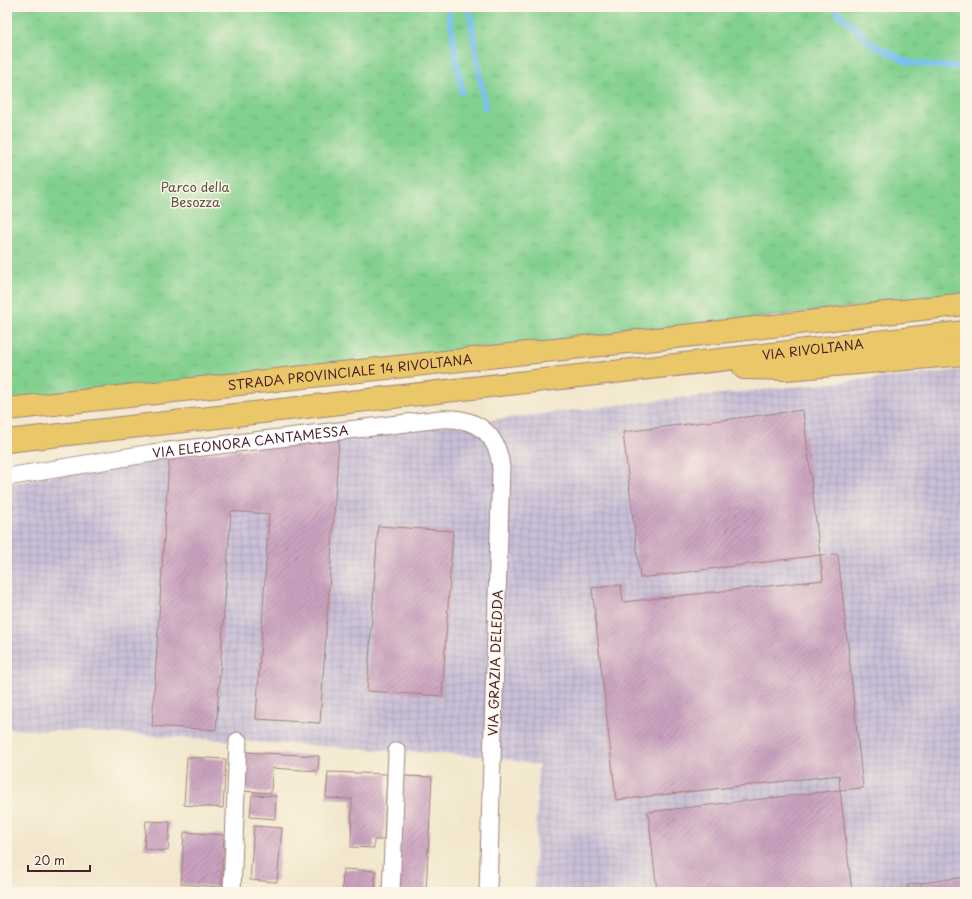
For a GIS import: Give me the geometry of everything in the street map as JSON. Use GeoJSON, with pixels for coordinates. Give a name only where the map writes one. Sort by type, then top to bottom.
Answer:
{"type":"FeatureCollection","features":[{"type":"Feature","properties":{"kind":"highway"},"geometry":{"type":"LineString","coordinates":[[694,336],[791,310],[965,289]]}},
{"type":"Feature","properties":{"kind":"highway","name":"VIA RIVOLTANA"},"geometry":{"type":"LineString","coordinates":[[694,336],[965,304]]}},
{"type":"Feature","properties":{"kind":"highway","name":"VIA RIVOLTANA"},"geometry":{"type":"LineString","coordinates":[[661,366],[965,332]]}},
{"type":"Feature","properties":{"kind":"highway","name":"STRADA PROVINCIALE 14 RIVOLTANA"},"geometry":{"type":"LineString","coordinates":[[7,409],[694,336]]}},
{"type":"Feature","properties":{"kind":"highway"},"geometry":{"type":"LineString","coordinates":[[7,441],[661,366],[786,369],[965,354]]}},
{"type":"Feature","properties":{"kind":"street","name":"VIA ELEONORA CANTAMESSA"},"geometry":{"type":"LineString","coordinates":[[7,477],[152,453],[442,419],[455,418],[470,422],[481,427],[490,437]]}},
{"type":"Feature","properties":{"kind":"street","name":"VIA GRAZIA DELEDDA"},"geometry":{"type":"LineString","coordinates":[[488,892],[501,481],[500,456],[490,437]]}},
{"type":"Feature","properties":{"kind":"street"},"geometry":{"type":"LineString","coordinates":[[232,892],[238,741]]}},
{"type":"Feature","properties":{"kind":"street"},"geometry":{"type":"LineString","coordinates":[[390,892],[397,751]]}},
{"type":"Feature","properties":{"kind":"shaded area"},"geometry":{"type":"Polygon","coordinates":[[[965,370],[965,892],[534,892],[538,765],[493,757],[128,734],[9,729],[7,719],[7,484],[158,459],[661,400],[965,370]]]}},
{"type":"Feature","properties":{"kind":"green space","name":"Parco della Besozza"},"geometry":{"type":"Polygon","coordinates":[[[7,7],[965,7],[965,294],[7,405],[7,7]]]}},
{"type":"Feature","properties":{"kind":"building"},"geometry":{"type":"Polygon","coordinates":[[[803,410],[820,555],[640,578],[623,432],[803,410]]]}},
{"type":"Feature","properties":{"kind":"building"},"geometry":{"type":"Polygon","coordinates":[[[339,439],[320,723],[256,719],[269,514],[231,511],[216,730],[152,726],[169,458],[339,439]]]}},
{"type":"Feature","properties":{"kind":"building"},"geometry":{"type":"Polygon","coordinates":[[[378,526],[453,531],[442,696],[367,691],[378,526]]]}},
{"type":"Feature","properties":{"kind":"building"},"geometry":{"type":"Polygon","coordinates":[[[838,554],[863,788],[840,790],[839,775],[616,800],[592,588],[621,585],[623,602],[823,580],[820,555],[838,554]]]}},
{"type":"Feature","properties":{"kind":"building"},"geometry":{"type":"Polygon","coordinates":[[[244,752],[319,756],[318,771],[272,768],[271,793],[241,791],[244,752]]]}},
{"type":"Feature","properties":{"kind":"building"},"geometry":{"type":"Polygon","coordinates":[[[187,757],[226,759],[223,808],[184,805],[187,757]]]}},
{"type":"Feature","properties":{"kind":"building"},"geometry":{"type":"Polygon","coordinates":[[[328,772],[387,774],[384,840],[374,840],[374,848],[351,847],[352,799],[326,798],[328,772]]]}},
{"type":"Feature","properties":{"kind":"building"},"geometry":{"type":"Polygon","coordinates":[[[403,776],[432,777],[426,892],[397,892],[403,776]]]}},
{"type":"Feature","properties":{"kind":"building"},"geometry":{"type":"Polygon","coordinates":[[[840,790],[852,892],[657,892],[648,812],[840,790]]]}},
{"type":"Feature","properties":{"kind":"building"},"geometry":{"type":"Polygon","coordinates":[[[252,795],[276,796],[275,819],[250,817],[252,795]]]}},
{"type":"Feature","properties":{"kind":"building"},"geometry":{"type":"Polygon","coordinates":[[[146,821],[170,822],[168,851],[144,849],[146,821]]]}},
{"type":"Feature","properties":{"kind":"building"},"geometry":{"type":"Polygon","coordinates":[[[254,826],[282,828],[277,882],[250,880],[254,826]]]}},
{"type":"Feature","properties":{"kind":"building"},"geometry":{"type":"Polygon","coordinates":[[[184,832],[224,835],[221,887],[181,884],[184,832]]]}},
{"type":"Feature","properties":{"kind":"building"},"geometry":{"type":"Polygon","coordinates":[[[343,869],[376,871],[375,892],[342,892],[343,869]]]}},
{"type":"Feature","properties":{"kind":"building"},"geometry":{"type":"Polygon","coordinates":[[[965,877],[965,892],[908,892],[907,885],[965,877]]]}},
{"type":"Feature","properties":{"kind":"waterway"},"geometry":{"type":"LineString","coordinates":[[448,7],[462,93]]}},
{"type":"Feature","properties":{"kind":"waterway"},"geometry":{"type":"LineString","coordinates":[[469,7],[485,108]]}},
{"type":"Feature","properties":{"kind":"waterway"},"geometry":{"type":"LineString","coordinates":[[834,7],[838,13],[872,44],[907,62],[936,66],[965,67]]}}]}
